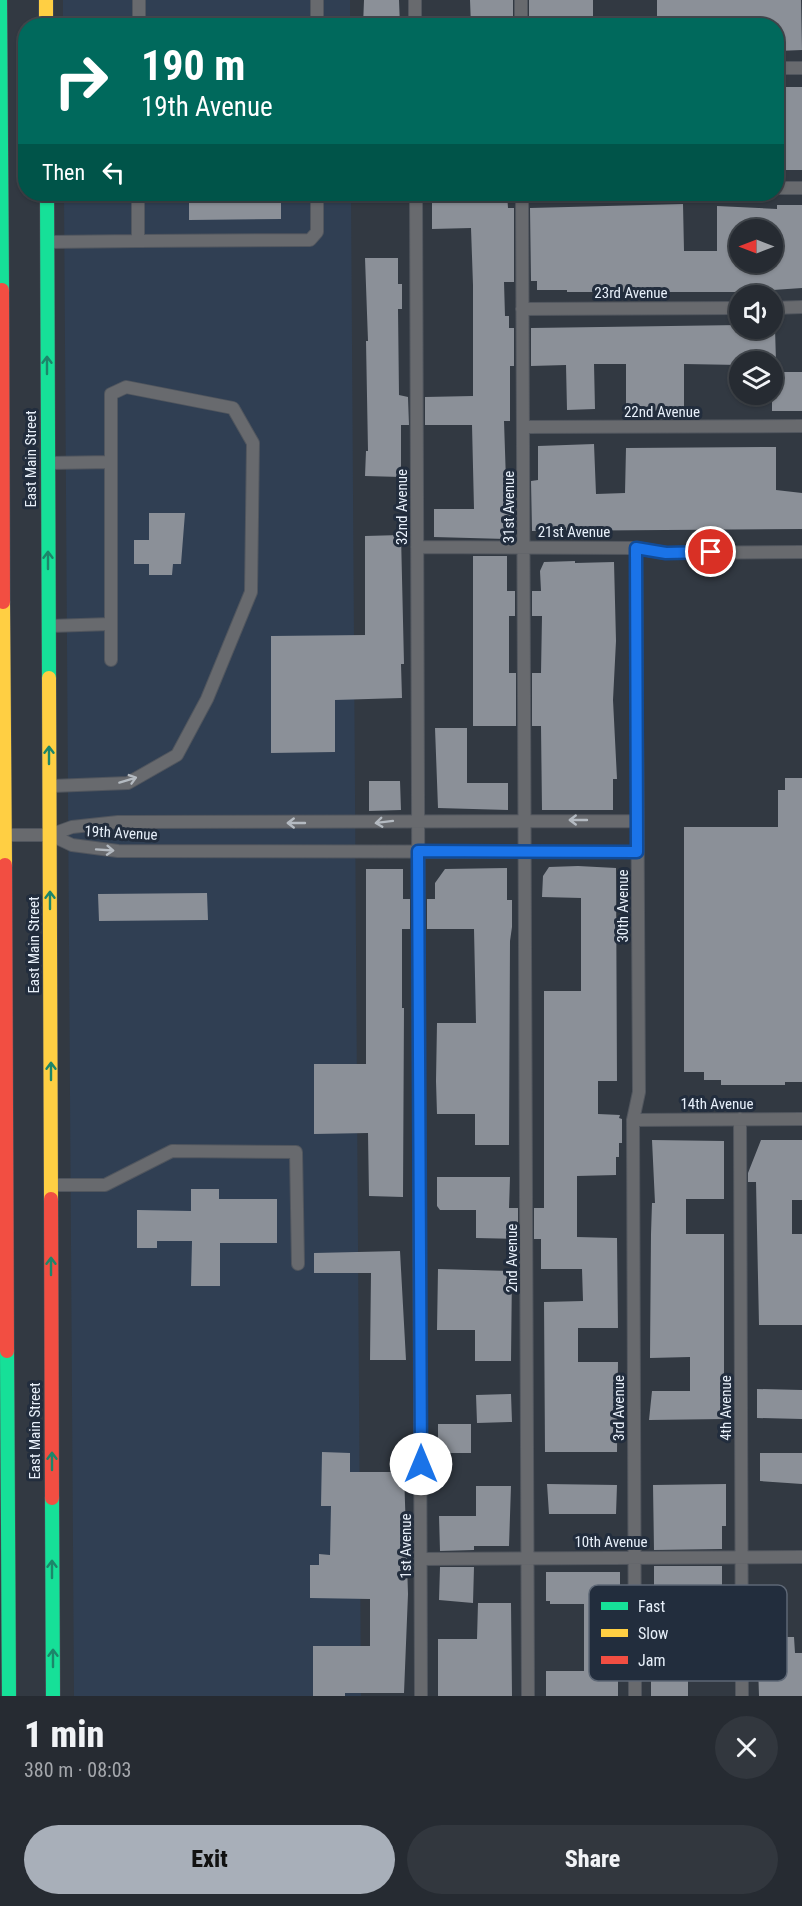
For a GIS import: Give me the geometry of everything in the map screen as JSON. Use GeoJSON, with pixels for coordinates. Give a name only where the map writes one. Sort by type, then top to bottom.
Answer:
{"type":"FeatureCollection","features":[{"type":"Feature","properties":{"kind":"main road","name":"East Main Street"},"geometry":{"type":"LineString","coordinates":[[0,0],[2,1080],[9,1696]]}},
{"type":"Feature","properties":{"kind":"main road"},"geometry":{"type":"LineString","coordinates":[[46,0],[46,18]]}},
{"type":"Feature","properties":{"kind":"main road","name":"East Main Street"},"geometry":{"type":"LineString","coordinates":[[46,201],[53,1696]]}},
{"type":"Feature","properties":{"kind":"main road"},"geometry":{"type":"LineString","coordinates":[[8,1520],[52,1519]]}},
{"type":"Feature","properties":{"kind":"lane"},"geometry":{"type":"LineString","coordinates":[[139,0],[139,18]]}},
{"type":"Feature","properties":{"kind":"lane"},"geometry":{"type":"LineString","coordinates":[[317,0],[317,18]]}},
{"type":"Feature","properties":{"kind":"lane"},"geometry":{"type":"LineString","coordinates":[[415,0],[415,18]]}},
{"type":"Feature","properties":{"kind":"lane"},"geometry":{"type":"LineString","coordinates":[[521,0],[521,18]]}},
{"type":"Feature","properties":{"kind":"lane"},"geometry":{"type":"LineString","coordinates":[[784,68],[802,68]]}},
{"type":"Feature","properties":{"kind":"lane"},"geometry":{"type":"LineString","coordinates":[[784,188],[802,188]]}},
{"type":"Feature","properties":{"kind":"lane"},"geometry":{"type":"LineString","coordinates":[[138,201],[138,241]]}},
{"type":"Feature","properties":{"kind":"lane"},"geometry":{"type":"LineString","coordinates":[[47,242],[310,240],[317,232],[317,201]]}},
{"type":"Feature","properties":{"kind":"lane","name":"32nd Avenue"},"geometry":{"type":"LineString","coordinates":[[416,201],[418,821]]}},
{"type":"Feature","properties":{"kind":"lane","name":"31st Avenue"},"geometry":{"type":"LineString","coordinates":[[522,201],[525,820]]}},
{"type":"Feature","properties":{"kind":"lane","name":"23rd Avenue"},"geometry":{"type":"LineString","coordinates":[[522,309],[729,308]]}},
{"type":"Feature","properties":{"kind":"lane"},"geometry":{"type":"LineString","coordinates":[[783,308],[802,308]]}},
{"type":"Feature","properties":{"kind":"lane"},"geometry":{"type":"LineString","coordinates":[[50,786],[128,783],[177,755],[207,699],[251,592],[253,443],[233,408],[126,387],[111,394],[111,660]]}},
{"type":"Feature","properties":{"kind":"lane","name":"22nd Avenue"},"geometry":{"type":"LineString","coordinates":[[523,427],[802,426]]}},
{"type":"Feature","properties":{"kind":"lane"},"geometry":{"type":"LineString","coordinates":[[48,463],[111,462]]}},
{"type":"Feature","properties":{"kind":"lane","name":"21st Avenue"},"geometry":{"type":"LineString","coordinates":[[417,547],[636,548],[666,553],[802,552]]}},
{"type":"Feature","properties":{"kind":"lane","name":"30th Avenue"},"geometry":{"type":"LineString","coordinates":[[633,1120],[639,1092],[636,548]]}},
{"type":"Feature","properties":{"kind":"lane"},"geometry":{"type":"LineString","coordinates":[[49,626],[111,624]]}},
{"type":"Feature","properties":{"kind":"lane","name":"2nd Avenue"},"geometry":{"type":"LineString","coordinates":[[525,820],[528,1696]]}},
{"type":"Feature","properties":{"kind":"lane","name":"19th Avenue"},"geometry":{"type":"LineString","coordinates":[[50,834],[72,827],[118,822],[370,823],[637,820]]}},
{"type":"Feature","properties":{"kind":"lane","name":"1st Avenue"},"geometry":{"type":"LineString","coordinates":[[418,821],[422,1696]]}},
{"type":"Feature","properties":{"kind":"lane"},"geometry":{"type":"LineString","coordinates":[[3,835],[50,834]]}},
{"type":"Feature","properties":{"kind":"lane","name":"19th Avenue"},"geometry":{"type":"LineString","coordinates":[[50,834],[72,845],[118,850],[637,852]]}},
{"type":"Feature","properties":{"kind":"lane","name":"4th Avenue"},"geometry":{"type":"LineString","coordinates":[[740,1119],[742,1585]]}},
{"type":"Feature","properties":{"kind":"lane","name":"14th Avenue"},"geometry":{"type":"LineString","coordinates":[[633,1120],[802,1119]]}},
{"type":"Feature","properties":{"kind":"lane","name":"3rd Avenue"},"geometry":{"type":"LineString","coordinates":[[633,1120],[635,1585]]}},
{"type":"Feature","properties":{"kind":"lane"},"geometry":{"type":"LineString","coordinates":[[51,1185],[105,1185],[172,1151],[296,1152],[298,1264]]}},
{"type":"Feature","properties":{"kind":"lane","name":"10th Avenue"},"geometry":{"type":"LineString","coordinates":[[421,1559],[802,1557]]}},
{"type":"Feature","properties":{"kind":"shaded area"},"geometry":{"type":"Polygon","coordinates":[[[63,0],[350,0],[350,18],[63,18],[63,0]]]}},
{"type":"Feature","properties":{"kind":"shaded area"},"geometry":{"type":"Polygon","coordinates":[[[64,201],[351,201],[361,1696],[74,1696],[64,201]]]}},
{"type":"Feature","properties":{"kind":"building"},"geometry":{"type":"Polygon","coordinates":[[[364,0],[399,0],[400,18],[363,18],[364,0]]]}},
{"type":"Feature","properties":{"kind":"building"},"geometry":{"type":"Polygon","coordinates":[[[470,0],[513,0],[513,18],[471,18],[470,0]]]}},
{"type":"Feature","properties":{"kind":"building"},"geometry":{"type":"Polygon","coordinates":[[[529,0],[593,0],[593,18],[529,18],[529,0]]]}},
{"type":"Feature","properties":{"kind":"building"},"geometry":{"type":"Polygon","coordinates":[[[657,0],[801,0],[802,50],[784,51],[784,18],[657,18],[657,0]]]}},
{"type":"Feature","properties":{"kind":"building"},"geometry":{"type":"Polygon","coordinates":[[[784,87],[802,87],[802,170],[784,170],[784,87]]]}},
{"type":"Feature","properties":{"kind":"building"},"geometry":{"type":"Polygon","coordinates":[[[189,201],[281,201],[281,219],[189,220],[189,201]]]}},
{"type":"Feature","properties":{"kind":"building"},"geometry":{"type":"Polygon","coordinates":[[[432,201],[508,201],[508,208],[514,208],[514,282],[504,282],[505,316],[509,316],[509,328],[514,328],[514,366],[510,366],[510,421],[504,421],[506,481],[515,481],[515,530],[506,530],[506,539],[434,537],[434,509],[474,509],[472,425],[425,425],[425,397],[473,396],[473,285],[471,228],[432,229],[432,201]]]}},
{"type":"Feature","properties":{"kind":"building"},"geometry":{"type":"Polygon","coordinates":[[[683,204],[684,251],[717,251],[717,206],[777,209],[777,205],[802,205],[802,288],[783,289],[783,285],[729,285],[729,292],[567,292],[567,290],[537,290],[537,281],[531,281],[530,208],[683,204]]]}},
{"type":"Feature","properties":{"kind":"building"},"geometry":{"type":"Polygon","coordinates":[[[365,258],[398,258],[398,284],[402,284],[402,309],[398,309],[399,395],[408,397],[409,425],[401,425],[401,477],[365,476],[366,451],[368,451],[366,341],[368,341],[365,258]]]}},
{"type":"Feature","properties":{"kind":"building"},"geometry":{"type":"Polygon","coordinates":[[[729,325],[729,339],[775,339],[776,351],[729,351],[729,365],[684,364],[684,412],[626,409],[626,364],[594,364],[595,409],[567,410],[566,365],[531,366],[531,328],[729,325]]]}},
{"type":"Feature","properties":{"kind":"building"},"geometry":{"type":"Polygon","coordinates":[[[783,372],[802,372],[802,411],[772,411],[772,405],[783,405],[783,372]]]}},
{"type":"Feature","properties":{"kind":"building"},"geometry":{"type":"Polygon","coordinates":[[[594,444],[596,494],[625,493],[626,448],[776,447],[776,490],[802,493],[802,529],[532,531],[531,481],[538,480],[538,446],[594,444]]]}},
{"type":"Feature","properties":{"kind":"building"},"geometry":{"type":"Polygon","coordinates":[[[149,513],[185,513],[181,564],[173,564],[172,575],[149,575],[149,564],[134,564],[134,540],[149,540],[149,513]]]}},
{"type":"Feature","properties":{"kind":"building"},"geometry":{"type":"Polygon","coordinates":[[[401,535],[404,664],[401,664],[402,698],[335,700],[335,752],[271,753],[271,636],[365,635],[365,536],[401,535]]]}},
{"type":"Feature","properties":{"kind":"building"},"geometry":{"type":"Polygon","coordinates":[[[473,556],[507,556],[507,591],[515,591],[515,616],[509,616],[509,673],[516,673],[516,726],[473,726],[473,556]]]}},
{"type":"Feature","properties":{"kind":"building"},"geometry":{"type":"Polygon","coordinates":[[[575,561],[575,563],[614,562],[616,641],[613,700],[617,779],[613,779],[613,810],[542,810],[541,726],[532,726],[532,673],[541,673],[542,616],[532,616],[532,591],[541,591],[540,571],[544,562],[575,561]]]}},
{"type":"Feature","properties":{"kind":"building"},"geometry":{"type":"Polygon","coordinates":[[[435,728],[467,728],[467,783],[508,783],[508,810],[438,808],[435,728]]]}},
{"type":"Feature","properties":{"kind":"building"},"geometry":{"type":"Polygon","coordinates":[[[785,778],[802,778],[802,1082],[785,1082],[785,1085],[721,1085],[721,1080],[704,1080],[704,1072],[684,1072],[684,827],[778,827],[778,790],[785,790],[785,778]]]}},
{"type":"Feature","properties":{"kind":"building"},"geometry":{"type":"Polygon","coordinates":[[[369,781],[400,781],[401,810],[369,811],[369,781]]]}},
{"type":"Feature","properties":{"kind":"building"},"geometry":{"type":"Polygon","coordinates":[[[549,867],[616,868],[617,1081],[598,1081],[598,1114],[620,1115],[622,1143],[619,1143],[619,1157],[616,1157],[616,1175],[577,1176],[577,1237],[617,1238],[618,1328],[578,1328],[578,1362],[618,1362],[617,1452],[545,1452],[544,1302],[583,1301],[582,1269],[541,1269],[541,1239],[534,1239],[534,1208],[544,1208],[544,991],[581,991],[581,898],[542,897],[543,876],[549,867]]]}},
{"type":"Feature","properties":{"kind":"building"},"geometry":{"type":"Polygon","coordinates":[[[507,868],[507,900],[512,900],[509,1145],[475,1145],[475,1114],[437,1114],[436,1081],[437,1023],[476,1023],[474,929],[427,929],[427,899],[435,899],[435,883],[445,869],[507,868]]]}},
{"type":"Feature","properties":{"kind":"building"},"geometry":{"type":"Polygon","coordinates":[[[366,869],[403,869],[403,899],[410,899],[410,929],[402,929],[403,1197],[369,1196],[368,1133],[314,1134],[314,1064],[366,1064],[366,869]]]}},
{"type":"Feature","properties":{"kind":"building"},"geometry":{"type":"Polygon","coordinates":[[[207,893],[208,920],[99,921],[98,894],[207,893]]]}},
{"type":"Feature","properties":{"kind":"building"},"geometry":{"type":"Polygon","coordinates":[[[652,1140],[724,1141],[724,1199],[686,1199],[686,1234],[724,1234],[724,1419],[649,1420],[652,1391],[690,1391],[690,1357],[650,1358],[652,1203],[655,1203],[652,1140]]]}},
{"type":"Feature","properties":{"kind":"building"},"geometry":{"type":"Polygon","coordinates":[[[761,1140],[802,1140],[802,1200],[792,1200],[792,1234],[802,1234],[802,1325],[759,1325],[756,1182],[748,1182],[748,1173],[761,1140]]]}},
{"type":"Feature","properties":{"kind":"building"},"geometry":{"type":"Polygon","coordinates":[[[437,1177],[510,1177],[509,1208],[518,1208],[518,1239],[476,1238],[476,1210],[440,1210],[437,1206],[437,1177]]]}},
{"type":"Feature","properties":{"kind":"building"},"geometry":{"type":"Polygon","coordinates":[[[191,1189],[219,1189],[219,1199],[277,1199],[277,1243],[220,1243],[220,1286],[191,1286],[192,1241],[157,1241],[157,1248],[137,1248],[137,1210],[191,1211],[191,1189]]]}},
{"type":"Feature","properties":{"kind":"building"},"geometry":{"type":"Polygon","coordinates":[[[400,1251],[406,1360],[370,1360],[371,1273],[314,1273],[314,1253],[400,1251]]]}},
{"type":"Feature","properties":{"kind":"building"},"geometry":{"type":"Polygon","coordinates":[[[438,1269],[512,1271],[511,1361],[475,1361],[475,1330],[437,1330],[438,1269]]]}},
{"type":"Feature","properties":{"kind":"building"},"geometry":{"type":"Polygon","coordinates":[[[757,1389],[802,1390],[802,1419],[757,1418],[757,1389]]]}},
{"type":"Feature","properties":{"kind":"building"},"geometry":{"type":"Polygon","coordinates":[[[511,1394],[512,1422],[477,1423],[476,1395],[511,1394]]]}},
{"type":"Feature","properties":{"kind":"building"},"geometry":{"type":"Polygon","coordinates":[[[438,1424],[471,1424],[471,1453],[438,1453],[438,1424]]]}},
{"type":"Feature","properties":{"kind":"building"},"geometry":{"type":"Polygon","coordinates":[[[322,1452],[350,1453],[350,1472],[404,1472],[408,1594],[404,1693],[345,1693],[345,1696],[313,1696],[313,1646],[370,1646],[370,1599],[310,1598],[310,1565],[319,1565],[319,1554],[330,1555],[331,1506],[321,1506],[322,1452]]]}},
{"type":"Feature","properties":{"kind":"building"},"geometry":{"type":"Polygon","coordinates":[[[760,1453],[802,1453],[802,1484],[760,1481],[760,1453]]]}},
{"type":"Feature","properties":{"kind":"building"},"geometry":{"type":"Polygon","coordinates":[[[547,1484],[617,1485],[616,1514],[549,1514],[547,1484]]]}},
{"type":"Feature","properties":{"kind":"building"},"geometry":{"type":"Polygon","coordinates":[[[726,1484],[726,1526],[722,1526],[722,1549],[654,1550],[653,1485],[726,1484]]]}},
{"type":"Feature","properties":{"kind":"building"},"geometry":{"type":"Polygon","coordinates":[[[476,1486],[511,1486],[509,1546],[474,1546],[474,1550],[440,1551],[439,1516],[476,1516],[476,1486]]]}},
{"type":"Feature","properties":{"kind":"building"},"geometry":{"type":"Polygon","coordinates":[[[654,1566],[722,1566],[722,1585],[654,1585],[654,1566]]]}},
{"type":"Feature","properties":{"kind":"building"},"geometry":{"type":"Polygon","coordinates":[[[440,1567],[474,1567],[473,1603],[439,1600],[440,1567]]]}},
{"type":"Feature","properties":{"kind":"building"},"geometry":{"type":"Polygon","coordinates":[[[546,1572],[620,1572],[620,1585],[589,1585],[589,1681],[618,1681],[618,1696],[546,1696],[546,1671],[584,1671],[584,1604],[550,1604],[550,1601],[546,1601],[546,1572]]]}},
{"type":"Feature","properties":{"kind":"building"},"geometry":{"type":"Polygon","coordinates":[[[478,1603],[511,1603],[512,1696],[438,1696],[438,1639],[477,1639],[478,1603]]]}},
{"type":"Feature","properties":{"kind":"building"},"geometry":{"type":"Polygon","coordinates":[[[787,1637],[794,1637],[795,1653],[802,1653],[802,1696],[759,1696],[758,1681],[787,1681],[787,1637]]]}},
{"type":"Feature","properties":{"kind":"building"},"geometry":{"type":"Polygon","coordinates":[[[651,1681],[688,1681],[688,1696],[651,1696],[651,1681]]]}},
{"type":"Feature","properties":{"kind":"traffic: fast"},"geometry":{"type":"LineString","coordinates":[[0,0],[2,290]]}},
{"type":"Feature","properties":{"kind":"traffic: fast"},"geometry":{"type":"LineString","coordinates":[[47,201],[49,678]]}},
{"type":"Feature","properties":{"kind":"traffic: fast"},"geometry":{"type":"LineString","coordinates":[[7,1351],[9,1696]]}},
{"type":"Feature","properties":{"kind":"traffic: fast"},"geometry":{"type":"LineString","coordinates":[[52,1498],[53,1696]]}},
{"type":"Feature","properties":{"kind":"traffic: slow"},"geometry":{"type":"LineString","coordinates":[[46,0],[46,18]]}},
{"type":"Feature","properties":{"kind":"traffic: slow"},"geometry":{"type":"LineString","coordinates":[[3,602],[5,865]]}},
{"type":"Feature","properties":{"kind":"traffic: slow"},"geometry":{"type":"LineString","coordinates":[[49,678],[51,1199]]}},
{"type":"Feature","properties":{"kind":"traffic: jam"},"geometry":{"type":"LineString","coordinates":[[2,290],[3,602]]}},
{"type":"Feature","properties":{"kind":"traffic: jam"},"geometry":{"type":"LineString","coordinates":[[5,865],[7,1351]]}},
{"type":"Feature","properties":{"kind":"traffic: jam"},"geometry":{"type":"LineString","coordinates":[[51,1199],[52,1498]]}},
{"type":"Feature","properties":{"kind":"route"},"geometry":{"type":"LineString","coordinates":[[421,1464],[418,851],[637,852],[636,548],[666,553],[711,552]]}}]}
